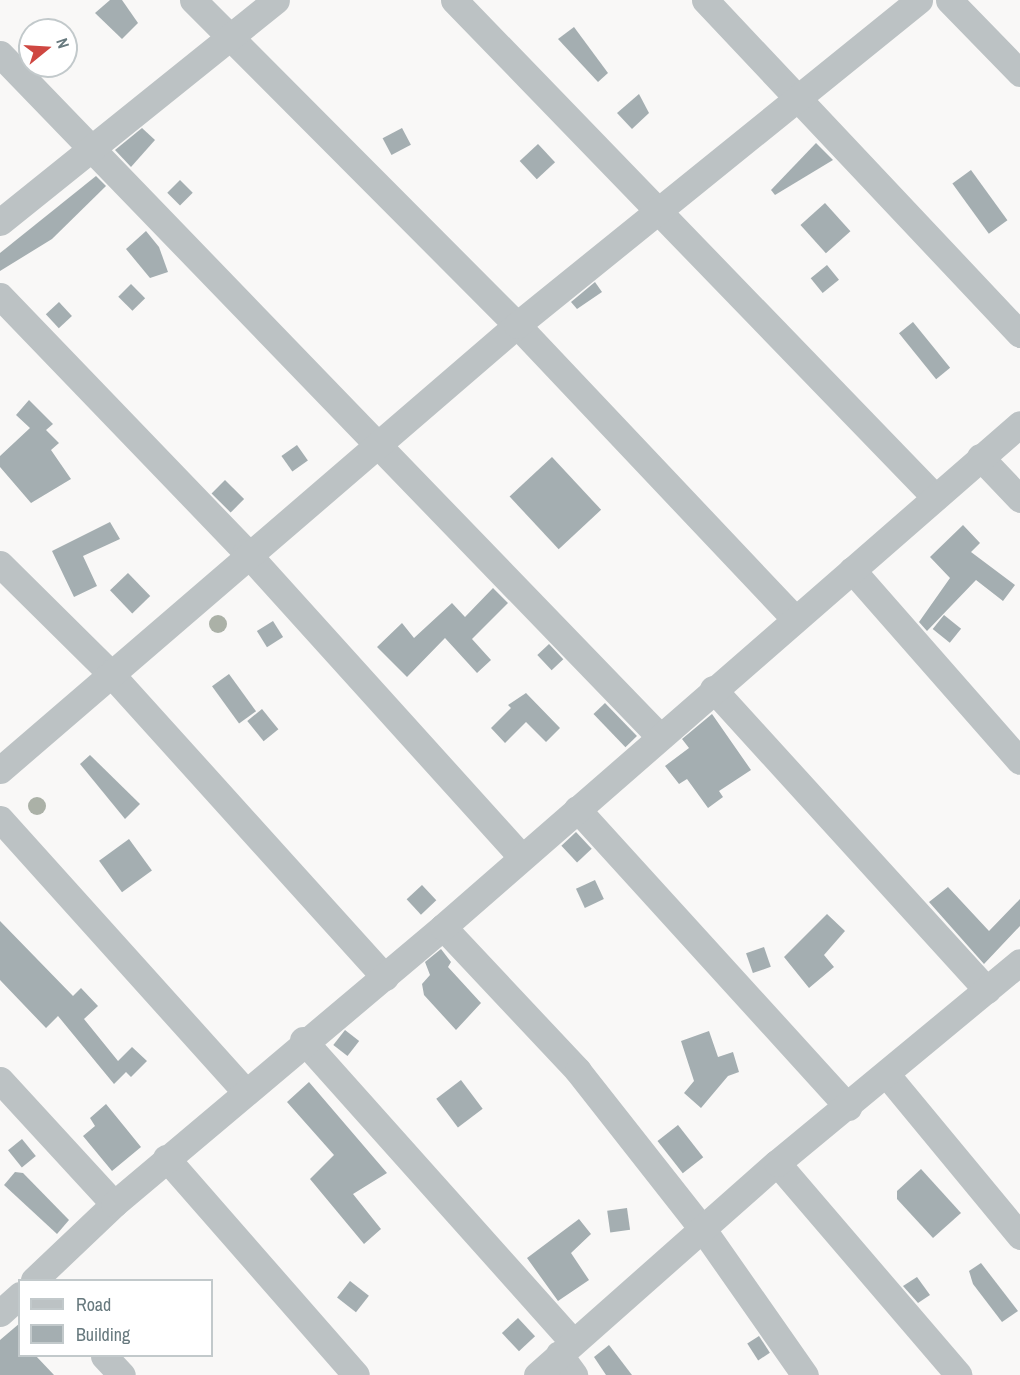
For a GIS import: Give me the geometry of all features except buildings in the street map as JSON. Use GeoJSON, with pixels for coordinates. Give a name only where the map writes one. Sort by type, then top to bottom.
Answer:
{"type":"FeatureCollection","features":[{"type":"Feature","properties":{"kind":"street"},"geometry":{"type":"LineString","coordinates":[[193,0],[517,325],[794,618]]}},
{"type":"Feature","properties":{"kind":"street"},"geometry":{"type":"LineString","coordinates":[[0,222],[231,40],[276,0]]}},
{"type":"Feature","properties":{"kind":"street"},"geometry":{"type":"LineString","coordinates":[[453,0],[935,496]]}},
{"type":"Feature","properties":{"kind":"street"},"geometry":{"type":"LineString","coordinates":[[705,0],[1020,334]]}},
{"type":"Feature","properties":{"kind":"street"},"geometry":{"type":"LineString","coordinates":[[0,770],[246,552],[517,325],[796,97],[920,0]]}},
{"type":"Feature","properties":{"kind":"street"},"geometry":{"type":"LineString","coordinates":[[948,0],[1020,73]]}},
{"type":"Feature","properties":{"kind":"street"},"geometry":{"type":"LineString","coordinates":[[0,54],[378,442],[659,736]]}},
{"type":"Feature","properties":{"kind":"street"},"geometry":{"type":"LineString","coordinates":[[0,296],[246,552],[522,857]]}},
{"type":"Feature","properties":{"kind":"street"},"geometry":{"type":"LineString","coordinates":[[36,1279],[166,1158],[303,1040],[385,977],[794,618],[1020,424]]}},
{"type":"Feature","properties":{"kind":"street"},"geometry":{"type":"LineString","coordinates":[[980,457],[1020,499]]}},
{"type":"Feature","properties":{"kind":"street"},"geometry":{"type":"LineString","coordinates":[[0,564],[110,673],[385,977]]}},
{"type":"Feature","properties":{"kind":"street"},"geometry":{"type":"LineString","coordinates":[[852,570],[1020,761]]}},
{"type":"Feature","properties":{"kind":"street"},"geometry":{"type":"LineString","coordinates":[[713,689],[987,990]]}},
{"type":"Feature","properties":{"kind":"street"},"geometry":{"type":"LineString","coordinates":[[577,809],[848,1107]]}},
{"type":"Feature","properties":{"kind":"street"},"geometry":{"type":"LineString","coordinates":[[0,819],[245,1091]]}},
{"type":"Feature","properties":{"kind":"street"},"geometry":{"type":"LineString","coordinates":[[443,927],[578,1071],[704,1231],[805,1375]]}},
{"type":"Feature","properties":{"kind":"street"},"geometry":{"type":"LineString","coordinates":[[537,1375],[569,1357],[777,1163],[887,1075],[1020,963]]}},
{"type":"Feature","properties":{"kind":"street"},"geometry":{"type":"LineString","coordinates":[[303,1040],[569,1357]]}},
{"type":"Feature","properties":{"kind":"street"},"geometry":{"type":"LineString","coordinates":[[887,1075],[1020,1236]]}},
{"type":"Feature","properties":{"kind":"street"},"geometry":{"type":"LineString","coordinates":[[0,1080],[114,1204]]}},
{"type":"Feature","properties":{"kind":"street"},"geometry":{"type":"LineString","coordinates":[[166,1158],[356,1375]]}},
{"type":"Feature","properties":{"kind":"street"},"geometry":{"type":"LineString","coordinates":[[777,1163],[959,1375]]}},
{"type":"Feature","properties":{"kind":"street"},"geometry":{"type":"LineString","coordinates":[[0,1313],[18,1297]]}},
{"type":"Feature","properties":{"kind":"street"},"geometry":{"type":"LineString","coordinates":[[105,1357],[122,1375]]}}]}
